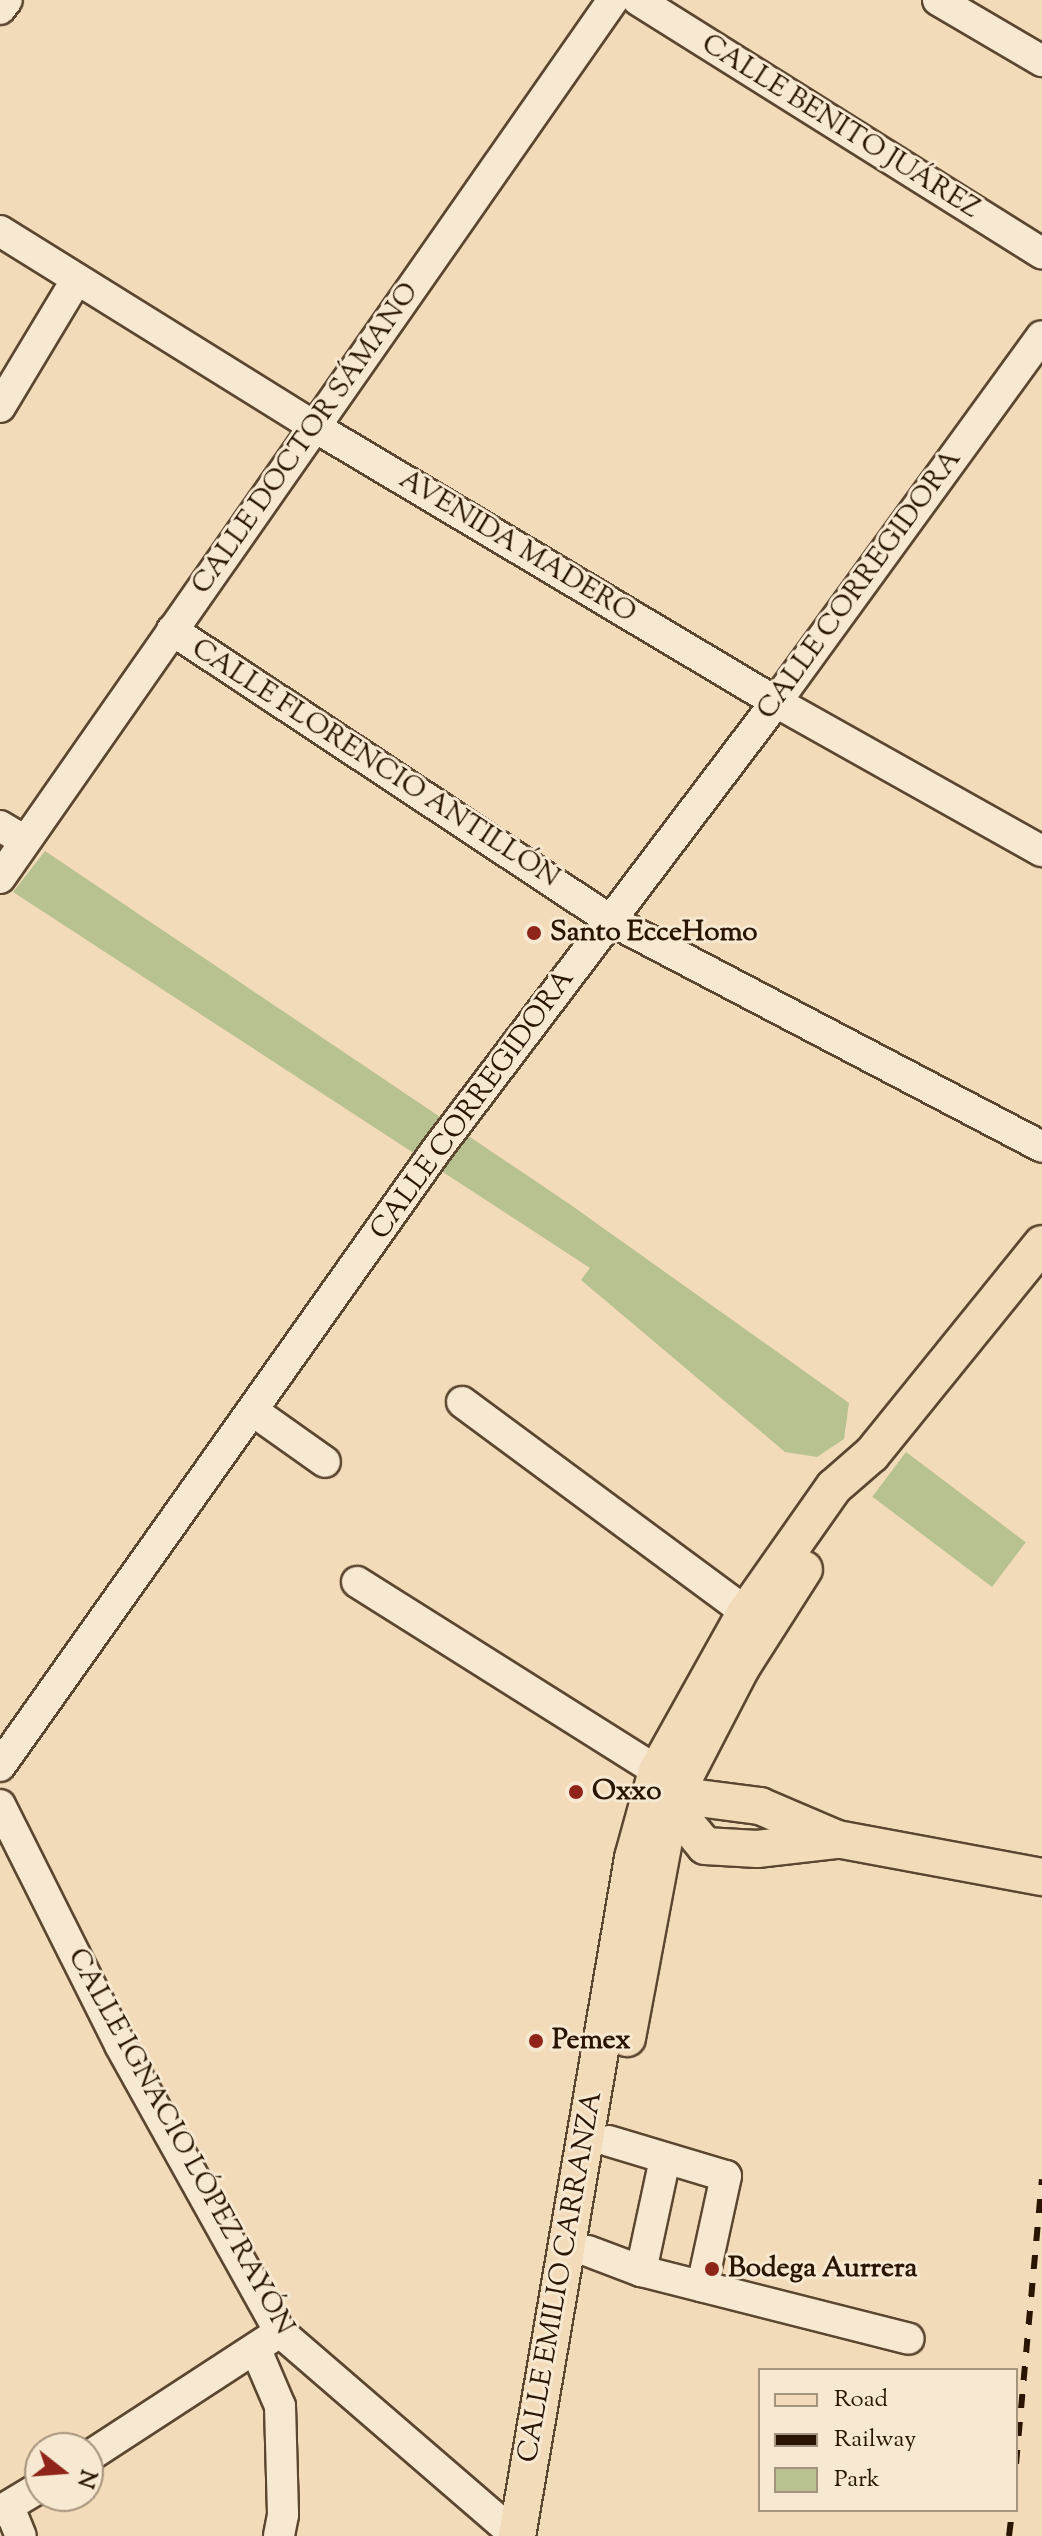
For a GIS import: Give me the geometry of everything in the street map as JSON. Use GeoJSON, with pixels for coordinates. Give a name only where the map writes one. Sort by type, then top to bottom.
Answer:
{"type":"FeatureCollection","features":[{"type":"Feature","properties":{"kind":"main road"},"geometry":{"type":"LineString","coordinates":[[656,1792],[706,1732],[872,1454],[1042,1244]]}},
{"type":"Feature","properties":{"kind":"main road"},"geometry":{"type":"LineString","coordinates":[[656,1792],[746,1612],[834,1487],[872,1454]]}},
{"type":"Feature","properties":{"kind":"main road"},"geometry":{"type":"LineString","coordinates":[[706,1732],[725,1776],[760,1806]]}},
{"type":"Feature","properties":{"kind":"main road"},"geometry":{"type":"LineString","coordinates":[[656,1792],[760,1806],[837,1839],[1042,1877]]}},
{"type":"Feature","properties":{"kind":"main road"},"geometry":{"type":"LineString","coordinates":[[656,1792],[705,1846]]}},
{"type":"Feature","properties":{"kind":"main road","name":"CALLE EMILIO CARRANZA"},"geometry":{"type":"LineString","coordinates":[[542,2536],[588,2251],[658,1872],[656,1792]]}},
{"type":"Feature","properties":{"kind":"main road","name":"CALLE EMILIO CARRANZA"},"geometry":{"type":"LineString","coordinates":[[516,2536],[656,1792]]}},
{"type":"Feature","properties":{"kind":"main road"},"geometry":{"type":"LineString","coordinates":[[658,1872],[668,1860],[705,1846],[757,1849],[837,1839]]}},
{"type":"Feature","properties":{"kind":"street"},"geometry":{"type":"LineString","coordinates":[[0,9],[7,0]]}},
{"type":"Feature","properties":{"kind":"street","name":"CALLE DOCTOR SÁMANO"},"geometry":{"type":"LineString","coordinates":[[0,878],[12,834],[172,630],[613,0]]}},
{"type":"Feature","properties":{"kind":"street","name":"CALLE BENITO JUÁREZ"},"geometry":{"type":"LineString","coordinates":[[638,0],[1042,253]]}},
{"type":"Feature","properties":{"kind":"street"},"geometry":{"type":"LineString","coordinates":[[938,0],[1042,61]]}},
{"type":"Feature","properties":{"kind":"street","name":"AVENIDA MADERO"},"geometry":{"type":"LineString","coordinates":[[0,231],[75,282],[776,702],[1042,851]]}},
{"type":"Feature","properties":{"kind":"street"},"geometry":{"type":"LineString","coordinates":[[0,407],[75,282]]}},
{"type":"Feature","properties":{"kind":"street","name":"CALLE CORREGIDORA"},"geometry":{"type":"LineString","coordinates":[[0,1766],[435,1152],[776,702],[1042,336]]}},
{"type":"Feature","properties":{"kind":"street","name":"CALLE FLORENCIO ANTILLÓN"},"geometry":{"type":"LineString","coordinates":[[172,630],[610,920],[1042,1147]]}},
{"type":"Feature","properties":{"kind":"street"},"geometry":{"type":"LineString","coordinates":[[462,1402],[746,1612]]}},
{"type":"Feature","properties":{"kind":"street"},"geometry":{"type":"LineString","coordinates":[[253,1411],[325,1462]]}},
{"type":"Feature","properties":{"kind":"street"},"geometry":{"type":"LineString","coordinates":[[357,1582],[656,1792]]}},
{"type":"Feature","properties":{"kind":"street","name":"CALLE IGNACIO LÓPEZ RAYÓN"},"geometry":{"type":"LineString","coordinates":[[0,1805],[268,2341],[516,2536]]}},
{"type":"Feature","properties":{"kind":"street"},"geometry":{"type":"LineString","coordinates":[[609,2141],[665,2159],[719,2170],[726,2176],[702,2286]]}},
{"type":"Feature","properties":{"kind":"street"},"geometry":{"type":"LineString","coordinates":[[641,2271],[665,2159]]}},
{"type":"Feature","properties":{"kind":"street"},"geometry":{"type":"LineString","coordinates":[[588,2251],[641,2271],[909,2339]]}},
{"type":"Feature","properties":{"kind":"street"},"geometry":{"type":"LineString","coordinates":[[104,2447],[268,2341],[280,2406],[283,2515],[279,2536]]}},
{"type":"Feature","properties":{"kind":"street"},"geometry":{"type":"LineString","coordinates":[[21,2536],[5,2509],[24,2497]]}},
{"type":"Feature","properties":{"kind":"green space"},"geometry":{"type":"Polygon","coordinates":[[[45,851],[568,1203],[849,1403],[844,1439],[817,1457],[785,1452],[581,1280],[590,1268],[13,892],[45,851]]]}},
{"type":"Feature","properties":{"kind":"green space"},"geometry":{"type":"Polygon","coordinates":[[[906,1452],[1026,1542],[992,1587],[872,1497],[906,1452]]]}},
{"type":"Feature","properties":{"kind":"railway"},"geometry":{"type":"LineString","coordinates":[[1018,2442],[1042,2179]]}},
{"type":"Feature","properties":{"kind":"railway"},"geometry":{"type":"LineString","coordinates":[[1009,2536],[1012,2512]]}},
{"type":"Feature","properties":{"kind":"place","name":"Santo EcceHomo"},"geometry":{"type":"Point","coordinates":[534,933]}},
{"type":"Feature","properties":{"kind":"place","name":"Oxxo"},"geometry":{"type":"Point","coordinates":[576,1792]}},
{"type":"Feature","properties":{"kind":"place","name":"Pemex"},"geometry":{"type":"Point","coordinates":[536,2041]}},
{"type":"Feature","properties":{"kind":"place","name":"Bodega Aurrera"},"geometry":{"type":"Point","coordinates":[712,2269]}}]}
